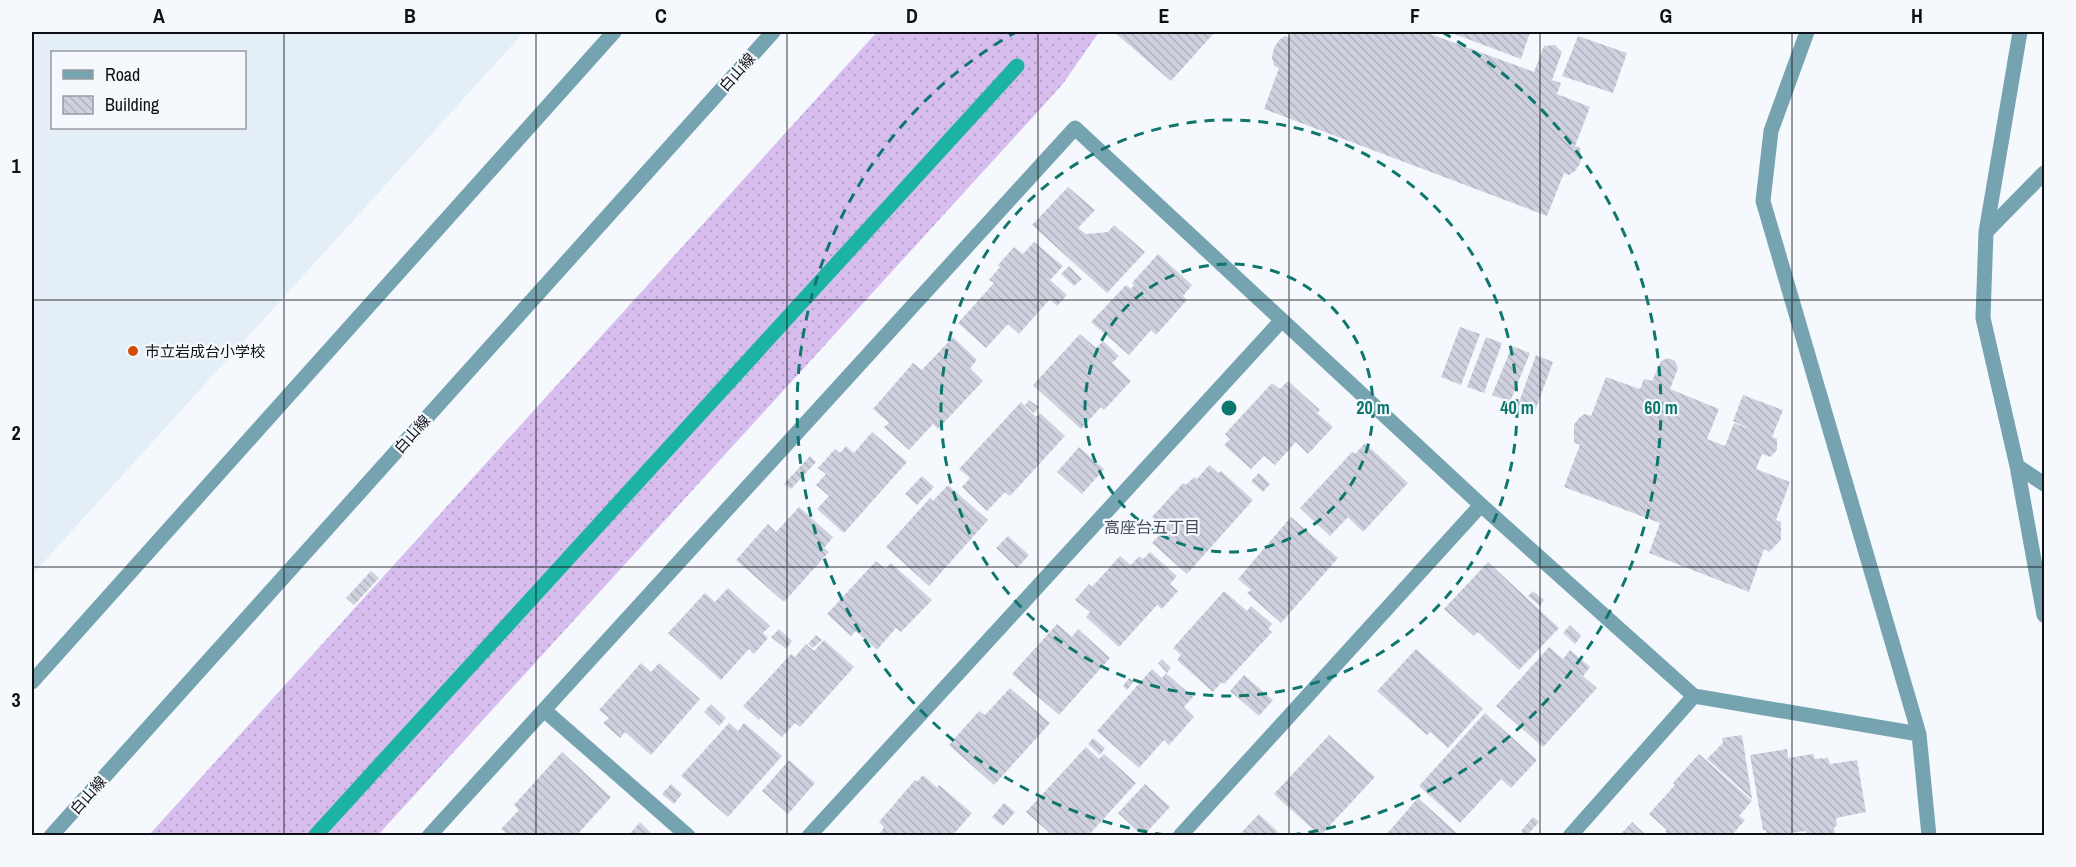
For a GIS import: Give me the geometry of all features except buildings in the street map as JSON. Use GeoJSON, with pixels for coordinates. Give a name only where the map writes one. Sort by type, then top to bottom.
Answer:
{"type":"FeatureCollection","features":[{"type":"Feature","properties":{"kind":"street"},"geometry":{"type":"LineString","coordinates":[[32,682],[614,32]]}},
{"type":"Feature","properties":{"kind":"street","name":"白山線"},"geometry":{"type":"LineString","coordinates":[[51,836],[773,32]]}},
{"type":"Feature","properties":{"kind":"street"},"geometry":{"type":"LineString","coordinates":[[1807,32],[1771,131],[1763,201],[1919,734],[1929,836]]}},
{"type":"Feature","properties":{"kind":"street"},"geometry":{"type":"LineString","coordinates":[[2020,32],[1986,232],[1983,318],[2017,466],[2044,615]]}},
{"type":"Feature","properties":{"kind":"street"},"geometry":{"type":"LineString","coordinates":[[429,836],[1075,128],[1481,504],[1694,696],[1919,734]]}},
{"type":"Feature","properties":{"kind":"street"},"geometry":{"type":"LineString","coordinates":[[1986,232],[2044,173]]}},
{"type":"Feature","properties":{"kind":"street"},"geometry":{"type":"LineString","coordinates":[[809,836],[1282,320]]}},
{"type":"Feature","properties":{"kind":"street"},"geometry":{"type":"LineString","coordinates":[[2017,466],[2044,484]]}},
{"type":"Feature","properties":{"kind":"street"},"geometry":{"type":"LineString","coordinates":[[1180,836],[1481,504]]}},
{"type":"Feature","properties":{"kind":"street"},"geometry":{"type":"LineString","coordinates":[[1570,836],[1694,696]]}},
{"type":"Feature","properties":{"kind":"street"},"geometry":{"type":"LineString","coordinates":[[544,710],[688,836]]}},
{"type":"Feature","properties":{"kind":"shaded area","name":"市立岩成台小学校"},"geometry":{"type":"Polygon","coordinates":[[[32,32],[524,32],[32,575],[32,32]]]}},
{"type":"Feature","properties":{"kind":"shaded area"},"geometry":{"type":"Polygon","coordinates":[[[877,32],[1099,32],[1062,85],[378,835],[149,835],[877,32]]]}},
{"type":"Feature","properties":{"kind":"waterway"},"geometry":{"type":"LineString","coordinates":[[315,836],[1017,66]]}},
{"type":"Feature","properties":{"kind":"place","name":"市立岩成台小学校"},"geometry":{"type":"Point","coordinates":[133,351]}},
{"type":"Feature","properties":{"kind":"district","name":"高座台五丁目"},"geometry":{"type":"Point","coordinates":[1152,527]}}]}
